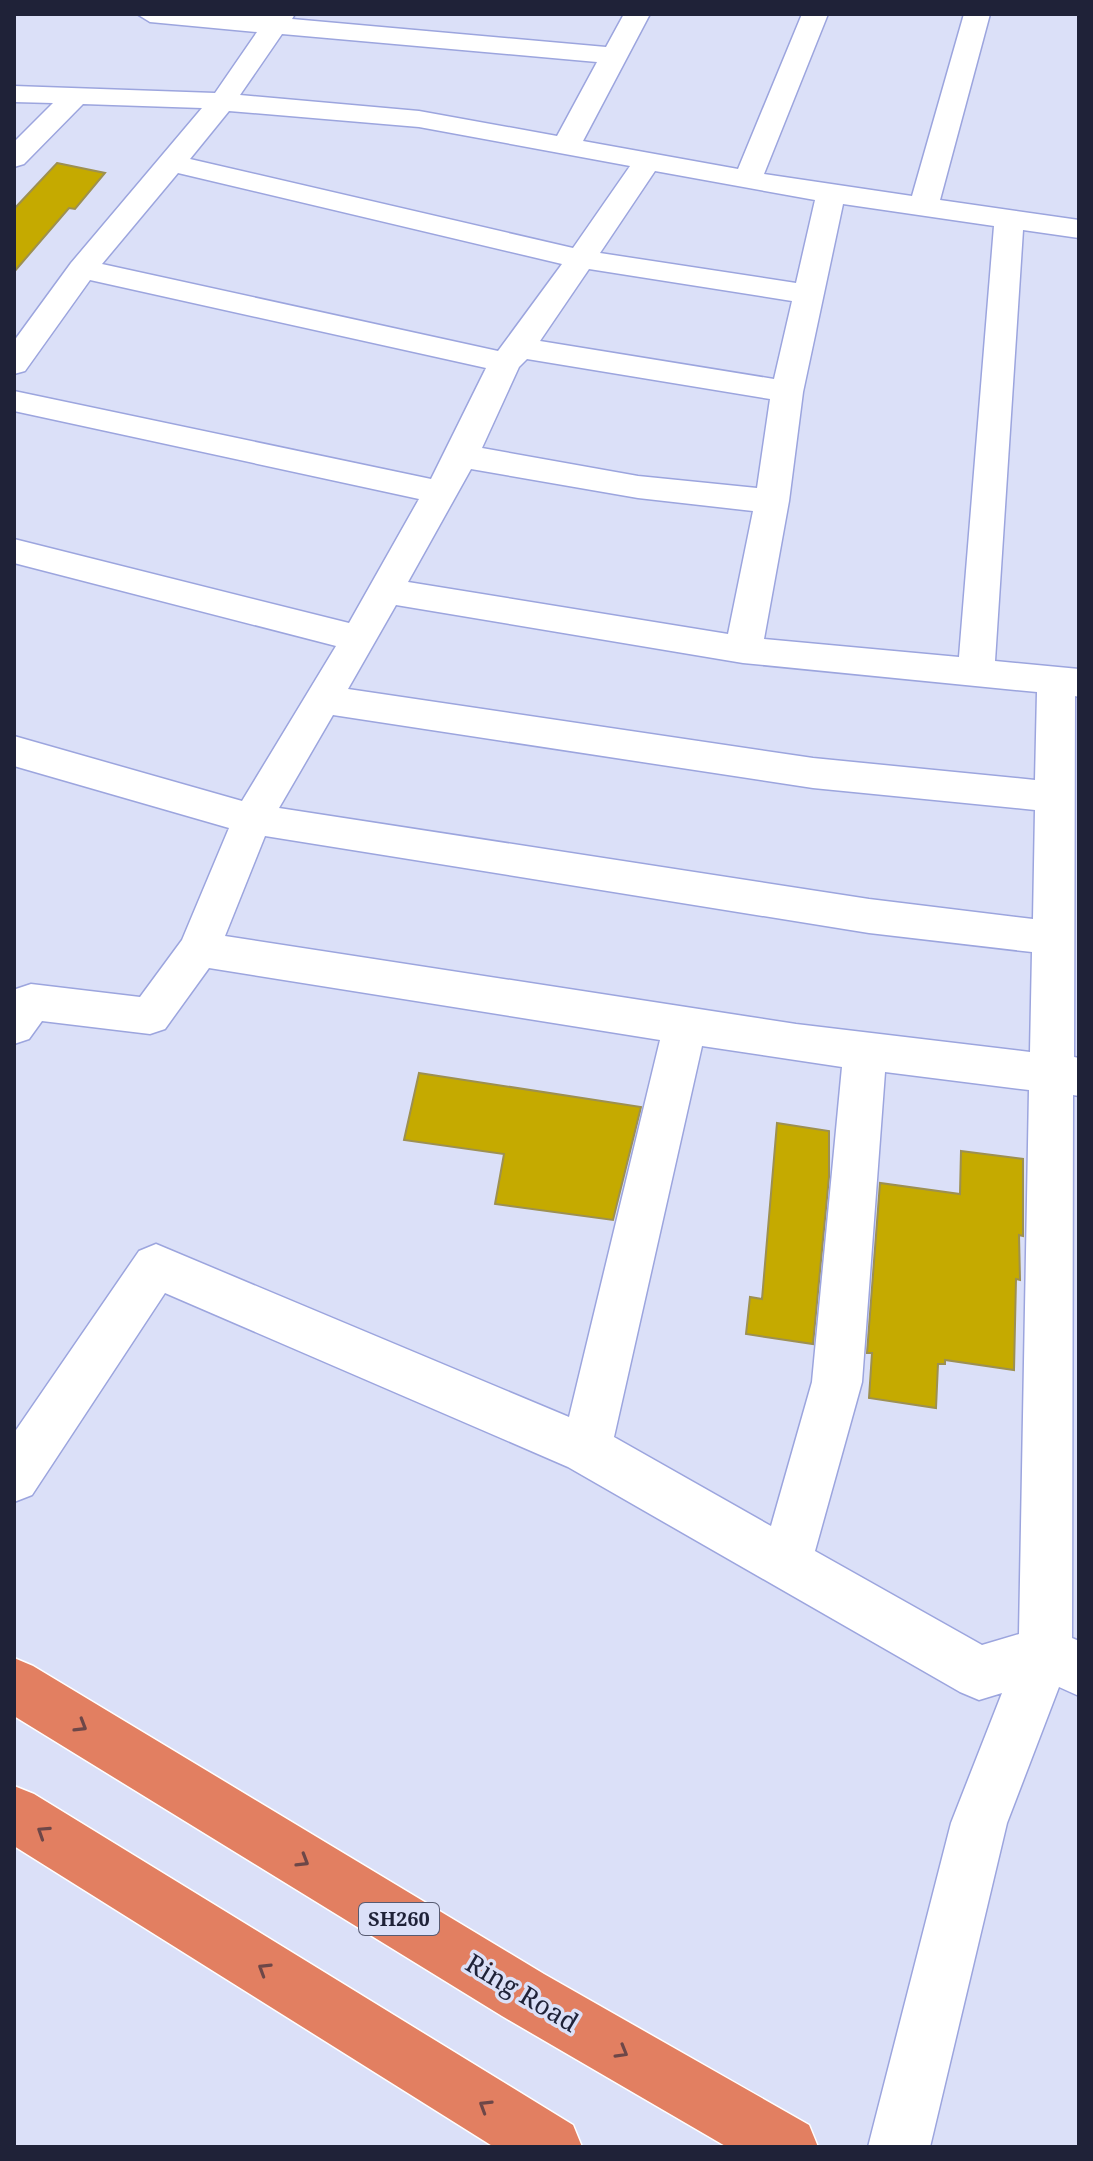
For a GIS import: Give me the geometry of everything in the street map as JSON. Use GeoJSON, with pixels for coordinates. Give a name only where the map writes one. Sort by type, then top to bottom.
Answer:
{"type":"FeatureCollection","features":[{"type":"Feature","properties":{"kind":"highway","name":"Ring Road"},"geometry":{"type":"LineString","coordinates":[[14,1685],[523,1995],[787,2147]]}},
{"type":"Feature","properties":{"kind":"highway"},"geometry":{"type":"LineString","coordinates":[[14,1814],[551,2147]]}},
{"type":"Feature","properties":{"kind":"street"},"geometry":{"type":"LineString","coordinates":[[150,14],[279,18],[615,56]]}},
{"type":"Feature","properties":{"kind":"street"},"geometry":{"type":"LineString","coordinates":[[566,146],[637,14]]}},
{"type":"Feature","properties":{"kind":"street"},"geometry":{"type":"LineString","coordinates":[[748,179],[815,14]]}},
{"type":"Feature","properties":{"kind":"street"},"geometry":{"type":"LineString","coordinates":[[924,206],[977,14]]}},
{"type":"Feature","properties":{"kind":"street"},"geometry":{"type":"LineString","coordinates":[[14,364],[82,269],[222,102],[279,18]]}},
{"type":"Feature","properties":{"kind":"street"},"geometry":{"type":"LineString","coordinates":[[14,94],[222,102],[419,119],[831,193],[1079,229]]}},
{"type":"Feature","properties":{"kind":"street"},"geometry":{"type":"LineString","coordinates":[[14,158],[76,96]]}},
{"type":"Feature","properties":{"kind":"street"},"geometry":{"type":"LineString","coordinates":[[20,1008],[150,1016],[199,949],[252,819],[359,639],[383,590],[462,456],[513,355],[648,161]]}},
{"type":"Feature","properties":{"kind":"street"},"geometry":{"type":"LineString","coordinates":[[171,163],[581,259],[810,295]]}},
{"type":"Feature","properties":{"kind":"street"},"geometry":{"type":"LineString","coordinates":[[743,650],[772,501],[787,392],[831,193]]}},
{"type":"Feature","properties":{"kind":"street"},"geometry":{"type":"LineString","coordinates":[[976,672],[1009,218]]}},
{"type":"Feature","properties":{"kind":"street"},"geometry":{"type":"LineString","coordinates":[[82,269],[513,355],[787,392]]}},
{"type":"Feature","properties":{"kind":"street"},"geometry":{"type":"LineString","coordinates":[[14,401],[440,492]]}},
{"type":"Feature","properties":{"kind":"street"},"geometry":{"type":"LineString","coordinates":[[462,456],[638,487],[772,501]]}},
{"type":"Feature","properties":{"kind":"street"},"geometry":{"type":"LineString","coordinates":[[14,551],[359,639]]}},
{"type":"Feature","properties":{"kind":"street"},"geometry":{"type":"LineString","coordinates":[[383,590],[743,650],[1067,681],[1054,797],[1053,938],[1065,1075],[1062,1661],[979,1823],[899,2147]]}},
{"type":"Feature","properties":{"kind":"street"},"geometry":{"type":"LineString","coordinates":[[321,699],[813,773],[1054,797]]}},
{"type":"Feature","properties":{"kind":"street"},"geometry":{"type":"LineString","coordinates":[[14,751],[252,819],[869,916],[1053,938]]}},
{"type":"Feature","properties":{"kind":"street"},"geometry":{"type":"LineString","coordinates":[[199,949],[685,1026],[1065,1075]]}},
{"type":"Feature","properties":{"kind":"street"},"geometry":{"type":"LineString","coordinates":[[586,1449],[685,1026]]}},
{"type":"Feature","properties":{"kind":"street"},"geometry":{"type":"LineString","coordinates":[[786,1563],[837,1382],[865,1051]]}},
{"type":"Feature","properties":{"kind":"street"},"geometry":{"type":"LineString","coordinates":[[14,1477],[156,1266],[586,1449],[979,1673],[1062,1661]]}},
{"type":"Feature","properties":{"kind":"building"},"geometry":{"type":"Polygon","coordinates":[[[57,163],[105,173],[75,209],[69,208],[14,272],[14,209],[57,163]]]}},
{"type":"Feature","properties":{"kind":"building"},"geometry":{"type":"Polygon","coordinates":[[[419,1073],[641,1107],[613,1220],[495,1204],[504,1154],[404,1140],[419,1073]]]}},
{"type":"Feature","properties":{"kind":"building"},"geometry":{"type":"Polygon","coordinates":[[[777,1123],[829,1131],[829,1177],[813,1344],[746,1334],[750,1297],[762,1299],[777,1123]]]}},
{"type":"Feature","properties":{"kind":"building"},"geometry":{"type":"Polygon","coordinates":[[[961,1151],[1023,1159],[1023,1236],[1019,1235],[1020,1280],[1016,1279],[1014,1370],[945,1360],[945,1364],[938,1364],[936,1408],[869,1398],[872,1353],[867,1353],[880,1183],[960,1194],[961,1151]]]}}]}
